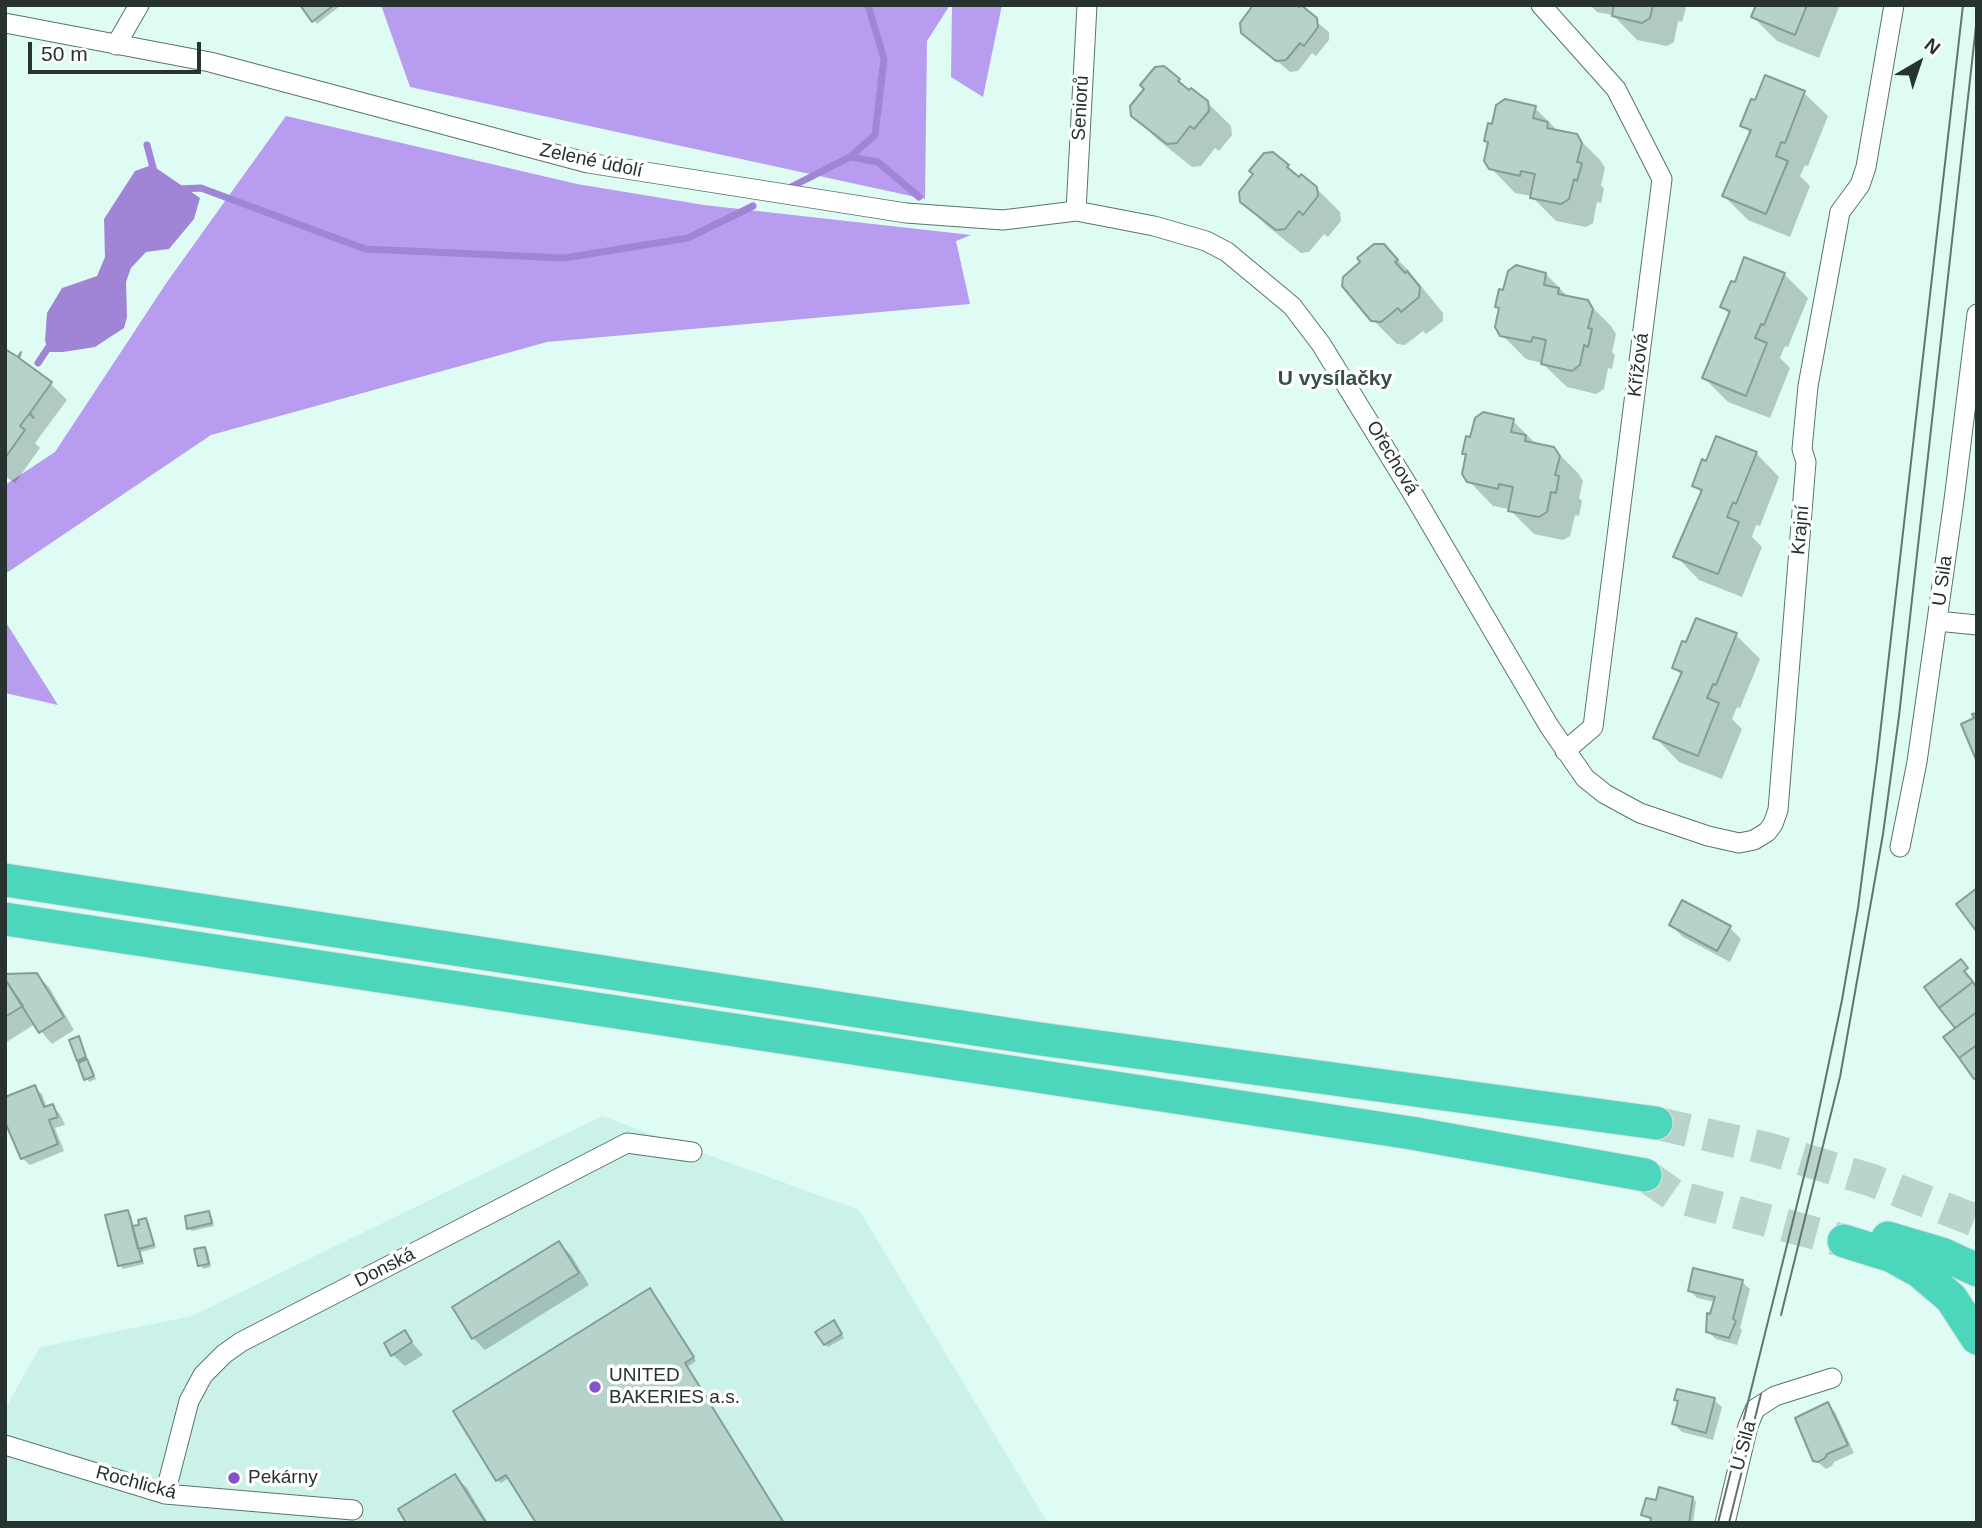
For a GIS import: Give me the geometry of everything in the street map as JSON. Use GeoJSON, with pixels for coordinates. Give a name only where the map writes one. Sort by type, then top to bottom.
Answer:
{"type":"FeatureCollection","features":[{"type":"Feature","properties":{"kind":"highway"},"geometry":{"type":"LineString","coordinates":[[5,880],[1033,1038],[1656,1123]]}},
{"type":"Feature","properties":{"kind":"highway"},"geometry":{"type":"LineString","coordinates":[[5,919],[1410,1133],[1645,1175]]}},
{"type":"Feature","properties":{"kind":"highway"},"geometry":{"type":"LineString","coordinates":[[1977,1270],[1942,1254],[1846,1234],[1919,1271],[1951,1298],[1977,1338]]}},
{"type":"Feature","properties":{"kind":"street"},"geometry":{"type":"LineString","coordinates":[[116,45],[139,5]]}},
{"type":"Feature","properties":{"kind":"street","name":"Seniorů"},"geometry":{"type":"LineString","coordinates":[[1076,211],[1087,5]]}},
{"type":"Feature","properties":{"kind":"street","name":"Křížová"},"geometry":{"type":"LineString","coordinates":[[1541,5],[1616,89],[1662,179],[1593,727],[1564,751]]}},
{"type":"Feature","properties":{"kind":"street","name":"Krajní"},"geometry":{"type":"LineString","coordinates":[[1564,751],[1585,778],[1640,813],[1708,836],[1739,843],[1754,840],[1767,832],[1773,824],[1778,810],[1806,462],[1802,449],[1808,386],[1840,212],[1860,185],[1866,167],[1894,5]]}},
{"type":"Feature","properties":{"kind":"street","name":"Zelené údolí"},"geometry":{"type":"LineString","coordinates":[[5,23],[210,62],[588,163],[906,214],[1003,220],[1076,211]]}},
{"type":"Feature","properties":{"kind":"street","name":"Ořechová"},"geometry":{"type":"LineString","coordinates":[[1076,211],[1154,226],[1206,241],[1227,252],[1292,306],[1352,392],[1564,751]]}},
{"type":"Feature","properties":{"kind":"street","name":"U Sila"},"geometry":{"type":"LineString","coordinates":[[1900,847],[1917,762],[1977,314]]}},
{"type":"Feature","properties":{"kind":"street"},"geometry":{"type":"LineString","coordinates":[[1937,621],[1977,625]]}},
{"type":"Feature","properties":{"kind":"street","name":"Donská"},"geometry":{"type":"LineString","coordinates":[[164,1494],[189,1401],[203,1375],[241,1342],[627,1143],[692,1152]]}},
{"type":"Feature","properties":{"kind":"street","name":"U Sila"},"geometry":{"type":"LineString","coordinates":[[1725,1523],[1748,1426],[1755,1409],[1775,1396],[1832,1378]]}},
{"type":"Feature","properties":{"kind":"street","name":"Rochlická"},"geometry":{"type":"LineString","coordinates":[[5,1445],[164,1494],[353,1510]]}},
{"type":"Feature","properties":{"kind":"shaded area"},"geometry":{"type":"Polygon","coordinates":[[[381,5],[950,5],[927,41],[925,199],[410,87],[381,5]]]}},
{"type":"Feature","properties":{"kind":"shaded area"},"geometry":{"type":"Polygon","coordinates":[[[952,5],[1002,5],[983,97],[951,77],[952,5]]]}},
{"type":"Feature","properties":{"kind":"shaded area"},"geometry":{"type":"Polygon","coordinates":[[[286,116],[577,184],[704,205],[971,235],[956,241],[970,304],[547,342],[211,435],[5,574],[5,485],[55,452],[167,282],[286,116]]]}},
{"type":"Feature","properties":{"kind":"shaded area"},"geometry":{"type":"Polygon","coordinates":[[[149,166],[200,198],[194,219],[169,249],[146,252],[131,268],[126,282],[127,317],[124,328],[95,347],[48,352],[45,340],[47,313],[62,288],[97,276],[105,257],[104,219],[135,171],[149,166]]]}},
{"type":"Feature","properties":{"kind":"shaded area"},"geometry":{"type":"Polygon","coordinates":[[[5,621],[58,705],[5,693],[5,621]]]}},
{"type":"Feature","properties":{"kind":"shaded area"},"geometry":{"type":"Polygon","coordinates":[[[602,1116],[859,1210],[1048,1523],[5,1523],[5,1409],[40,1347],[192,1316],[602,1116]]]}},
{"type":"Feature","properties":{"kind":"building"},"geometry":{"type":"Polygon","coordinates":[[[300,5],[334,5],[312,22],[300,5]]]}},
{"type":"Feature","properties":{"kind":"building"},"geometry":{"type":"Polygon","coordinates":[[[1253,5],[1301,5],[1317,18],[1318,27],[1304,46],[1300,43],[1286,60],[1276,61],[1241,33],[1240,23],[1253,5]]]}},
{"type":"Feature","properties":{"kind":"building"},"geometry":{"type":"Polygon","coordinates":[[[1614,5],[1653,5],[1650,18],[1642,23],[1612,16],[1614,5]]]}},
{"type":"Feature","properties":{"kind":"building"},"geometry":{"type":"Polygon","coordinates":[[[1756,5],[1807,5],[1795,35],[1751,17],[1756,5]]]}},
{"type":"Feature","properties":{"kind":"building"},"geometry":{"type":"Polygon","coordinates":[[[1164,66],[1189,90],[1191,88],[1208,101],[1209,111],[1194,129],[1190,126],[1177,143],[1167,144],[1131,116],[1130,106],[1144,89],[1140,85],[1155,67],[1164,66]]]}},
{"type":"Feature","properties":{"kind":"building"},"geometry":{"type":"Polygon","coordinates":[[[1765,75],[1805,91],[1785,143],[1781,142],[1776,156],[1788,161],[1766,214],[1722,196],[1751,130],[1740,126],[1765,75]]]}},
{"type":"Feature","properties":{"kind":"building"},"geometry":{"type":"Polygon","coordinates":[[[1505,99],[1536,106],[1533,118],[1548,122],[1547,128],[1577,134],[1582,143],[1577,162],[1582,163],[1577,181],[1574,179],[1569,199],[1561,204],[1530,198],[1535,174],[1521,171],[1520,176],[1489,169],[1484,161],[1488,123],[1492,124],[1496,105],[1505,99]]]}},
{"type":"Feature","properties":{"kind":"building"},"geometry":{"type":"Polygon","coordinates":[[[1273,152],[1299,177],[1301,174],[1317,187],[1318,196],[1303,215],[1299,211],[1285,229],[1276,230],[1240,202],[1239,192],[1253,174],[1249,171],[1264,153],[1273,152]]]}},
{"type":"Feature","properties":{"kind":"building"},"geometry":{"type":"Polygon","coordinates":[[[1374,244],[1384,244],[1398,260],[1395,262],[1405,273],[1407,271],[1420,287],[1419,297],[1401,312],[1398,308],[1381,322],[1371,321],[1342,286],[1343,277],[1360,262],[1357,258],[1374,244]]]}},
{"type":"Feature","properties":{"kind":"building"},"geometry":{"type":"Polygon","coordinates":[[[1744,257],[1785,273],[1764,325],[1761,324],[1755,338],[1767,343],[1746,396],[1702,378],[1730,311],[1720,307],[1731,281],[1735,282],[1744,257]]]}},
{"type":"Feature","properties":{"kind":"building"},"geometry":{"type":"Polygon","coordinates":[[[1516,265],[1546,273],[1544,285],[1559,288],[1558,294],[1588,300],[1593,309],[1588,328],[1592,329],[1588,347],[1584,345],[1580,365],[1572,371],[1541,364],[1546,340],[1533,337],[1531,342],[1500,336],[1495,327],[1499,289],[1503,290],[1508,271],[1516,265]]]}},
{"type":"Feature","properties":{"kind":"building"},"geometry":{"type":"Polygon","coordinates":[[[5,349],[18,357],[21,352],[19,358],[52,382],[30,413],[34,418],[29,414],[20,426],[25,430],[5,458],[5,349]]]}},
{"type":"Feature","properties":{"kind":"building"},"geometry":{"type":"Polygon","coordinates":[[[1483,412],[1514,419],[1511,432],[1526,435],[1525,441],[1554,447],[1560,456],[1555,475],[1559,476],[1556,493],[1551,492],[1547,512],[1539,517],[1508,511],[1513,487],[1499,484],[1498,489],[1467,482],[1462,474],[1466,436],[1470,437],[1475,418],[1483,412]]]}},
{"type":"Feature","properties":{"kind":"building"},"geometry":{"type":"Polygon","coordinates":[[[1716,436],[1757,452],[1736,504],[1733,502],[1727,517],[1739,522],[1718,574],[1673,557],[1702,490],[1692,486],[1702,459],[1706,461],[1716,436]]]}},
{"type":"Feature","properties":{"kind":"building"},"geometry":{"type":"Polygon","coordinates":[[[1696,618],[1737,633],[1716,685],[1713,684],[1707,698],[1719,703],[1698,756],[1653,738],[1682,672],[1672,668],[1682,641],[1686,642],[1696,618]]]}},
{"type":"Feature","properties":{"kind":"building"},"geometry":{"type":"Polygon","coordinates":[[[1977,713],[1977,762],[1961,724],[1974,718],[1972,714],[1977,713]]]}},
{"type":"Feature","properties":{"kind":"building"},"geometry":{"type":"Polygon","coordinates":[[[1977,888],[1977,932],[1956,904],[1977,888]]]}},
{"type":"Feature","properties":{"kind":"building"},"geometry":{"type":"Polygon","coordinates":[[[1682,900],[1731,926],[1717,951],[1669,925],[1682,900]]]}},
{"type":"Feature","properties":{"kind":"building"},"geometry":{"type":"Polygon","coordinates":[[[1961,959],[1968,968],[1964,971],[1973,982],[1939,1008],[1924,987],[1961,959]]]}},
{"type":"Feature","properties":{"kind":"building"},"geometry":{"type":"Polygon","coordinates":[[[37,973],[64,1017],[39,1033],[5,979],[5,974],[37,973]]]}},
{"type":"Feature","properties":{"kind":"building"},"geometry":{"type":"Polygon","coordinates":[[[5,979],[23,1006],[5,1017],[5,979]]]}},
{"type":"Feature","properties":{"kind":"building"},"geometry":{"type":"Polygon","coordinates":[[[1973,982],[1977,988],[1977,1012],[1955,1028],[1939,1008],[1973,982]]]}},
{"type":"Feature","properties":{"kind":"building"},"geometry":{"type":"Polygon","coordinates":[[[1977,1012],[1977,1045],[1959,1058],[1943,1037],[1977,1012]]]}},
{"type":"Feature","properties":{"kind":"building"},"geometry":{"type":"Polygon","coordinates":[[[79,1036],[86,1057],[77,1061],[69,1040],[79,1036]]]}},
{"type":"Feature","properties":{"kind":"building"},"geometry":{"type":"Polygon","coordinates":[[[1977,1045],[1977,1077],[1974,1079],[1959,1058],[1977,1045]]]}},
{"type":"Feature","properties":{"kind":"building"},"geometry":{"type":"Polygon","coordinates":[[[87,1059],[94,1076],[84,1080],[78,1063],[87,1059]]]}},
{"type":"Feature","properties":{"kind":"building"},"geometry":{"type":"Polygon","coordinates":[[[35,1085],[44,1107],[53,1104],[58,1117],[49,1120],[58,1144],[21,1159],[5,1122],[5,1097],[35,1085]]]}},
{"type":"Feature","properties":{"kind":"building"},"geometry":{"type":"Polygon","coordinates":[[[128,1210],[142,1261],[118,1266],[105,1215],[128,1210]]]}},
{"type":"Feature","properties":{"kind":"building"},"geometry":{"type":"Polygon","coordinates":[[[209,1211],[212,1223],[187,1229],[185,1216],[209,1211]]]}},
{"type":"Feature","properties":{"kind":"building"},"geometry":{"type":"Polygon","coordinates":[[[146,1218],[154,1245],[138,1249],[132,1226],[139,1225],[138,1220],[146,1218]]]}},
{"type":"Feature","properties":{"kind":"building"},"geometry":{"type":"Polygon","coordinates":[[[559,1241],[579,1273],[472,1339],[452,1307],[559,1241]]]}},
{"type":"Feature","properties":{"kind":"building"},"geometry":{"type":"Polygon","coordinates":[[[205,1247],[209,1264],[198,1266],[194,1249],[205,1247]]]}},
{"type":"Feature","properties":{"kind":"building"},"geometry":{"type":"Polygon","coordinates":[[[1693,1268],[1743,1280],[1733,1319],[1736,1321],[1729,1338],[1706,1332],[1707,1313],[1710,1314],[1715,1297],[1688,1291],[1693,1268]]]}},
{"type":"Feature","properties":{"kind":"building","name":"UNITED BAKERIES a.s."},"geometry":{"type":"Polygon","coordinates":[[[650,1288],[694,1357],[685,1363],[784,1523],[536,1523],[506,1475],[496,1481],[453,1411],[650,1288]]]}},
{"type":"Feature","properties":{"kind":"building"},"geometry":{"type":"Polygon","coordinates":[[[834,1320],[842,1334],[824,1345],[815,1332],[834,1320]]]}},
{"type":"Feature","properties":{"kind":"building"},"geometry":{"type":"Polygon","coordinates":[[[405,1330],[412,1342],[391,1356],[384,1343],[405,1330]]]}},
{"type":"Feature","properties":{"kind":"building"},"geometry":{"type":"Polygon","coordinates":[[[1677,1389],[1715,1398],[1706,1433],[1672,1424],[1678,1401],[1674,1400],[1677,1389]]]}},
{"type":"Feature","properties":{"kind":"building"},"geometry":{"type":"Polygon","coordinates":[[[1828,1402],[1848,1445],[1827,1454],[1818,1462],[1813,1461],[1795,1418],[1828,1402]]]}},
{"type":"Feature","properties":{"kind":"building"},"geometry":{"type":"Polygon","coordinates":[[[455,1474],[486,1523],[406,1523],[398,1509],[455,1474]]]}},
{"type":"Feature","properties":{"kind":"building"},"geometry":{"type":"Polygon","coordinates":[[[1659,1487],[1693,1497],[1689,1523],[1650,1523],[1651,1518],[1641,1515],[1646,1498],[1656,1500],[1659,1487]]]}},
{"type":"Feature","properties":{"kind":"waterway"},"geometry":{"type":"LineString","coordinates":[[850,157],[875,135],[884,59],[868,5]]}},
{"type":"Feature","properties":{"kind":"waterway"},"geometry":{"type":"LineString","coordinates":[[147,145],[155,175]]}},
{"type":"Feature","properties":{"kind":"waterway"},"geometry":{"type":"LineString","coordinates":[[787,189],[850,157],[878,162],[919,197]]}},
{"type":"Feature","properties":{"kind":"waterway"},"geometry":{"type":"LineString","coordinates":[[179,189],[201,188],[365,249],[564,258],[688,238],[753,206]]}},
{"type":"Feature","properties":{"kind":"waterway"},"geometry":{"type":"LineString","coordinates":[[38,363],[52,342]]}},
{"type":"Feature","properties":{"kind":"tunnel"},"geometry":{"type":"LineString","coordinates":[[1656,1123],[1769,1149],[1871,1180],[1977,1221]]}},
{"type":"Feature","properties":{"kind":"tunnel"},"geometry":{"type":"LineString","coordinates":[[1645,1175],[1675,1196],[1844,1241]]}},
{"type":"Feature","properties":{"kind":"tram line"},"geometry":{"type":"LineString","coordinates":[[1718,1523],[1811,1148],[1858,908],[1963,5]]}},
{"type":"Feature","properties":{"kind":"tram line"},"geometry":{"type":"LineString","coordinates":[[1781,1315],[1840,1077],[1883,834],[1899,716],[1977,17]]}},
{"type":"Feature","properties":{"kind":"tram line"},"geometry":{"type":"LineString","coordinates":[[1729,1523],[1761,1394]]}},
{"type":"Feature","properties":{"kind":"place","name":"UNITED BAKERIES a.s."},"geometry":{"type":"Point","coordinates":[595,1387]}},
{"type":"Feature","properties":{"kind":"place","name":"Pekárny"},"geometry":{"type":"Point","coordinates":[234,1478]}},
{"type":"Feature","properties":{"kind":"district","name":"U vysílačky"},"geometry":{"type":"Point","coordinates":[1335,379]}}]}
